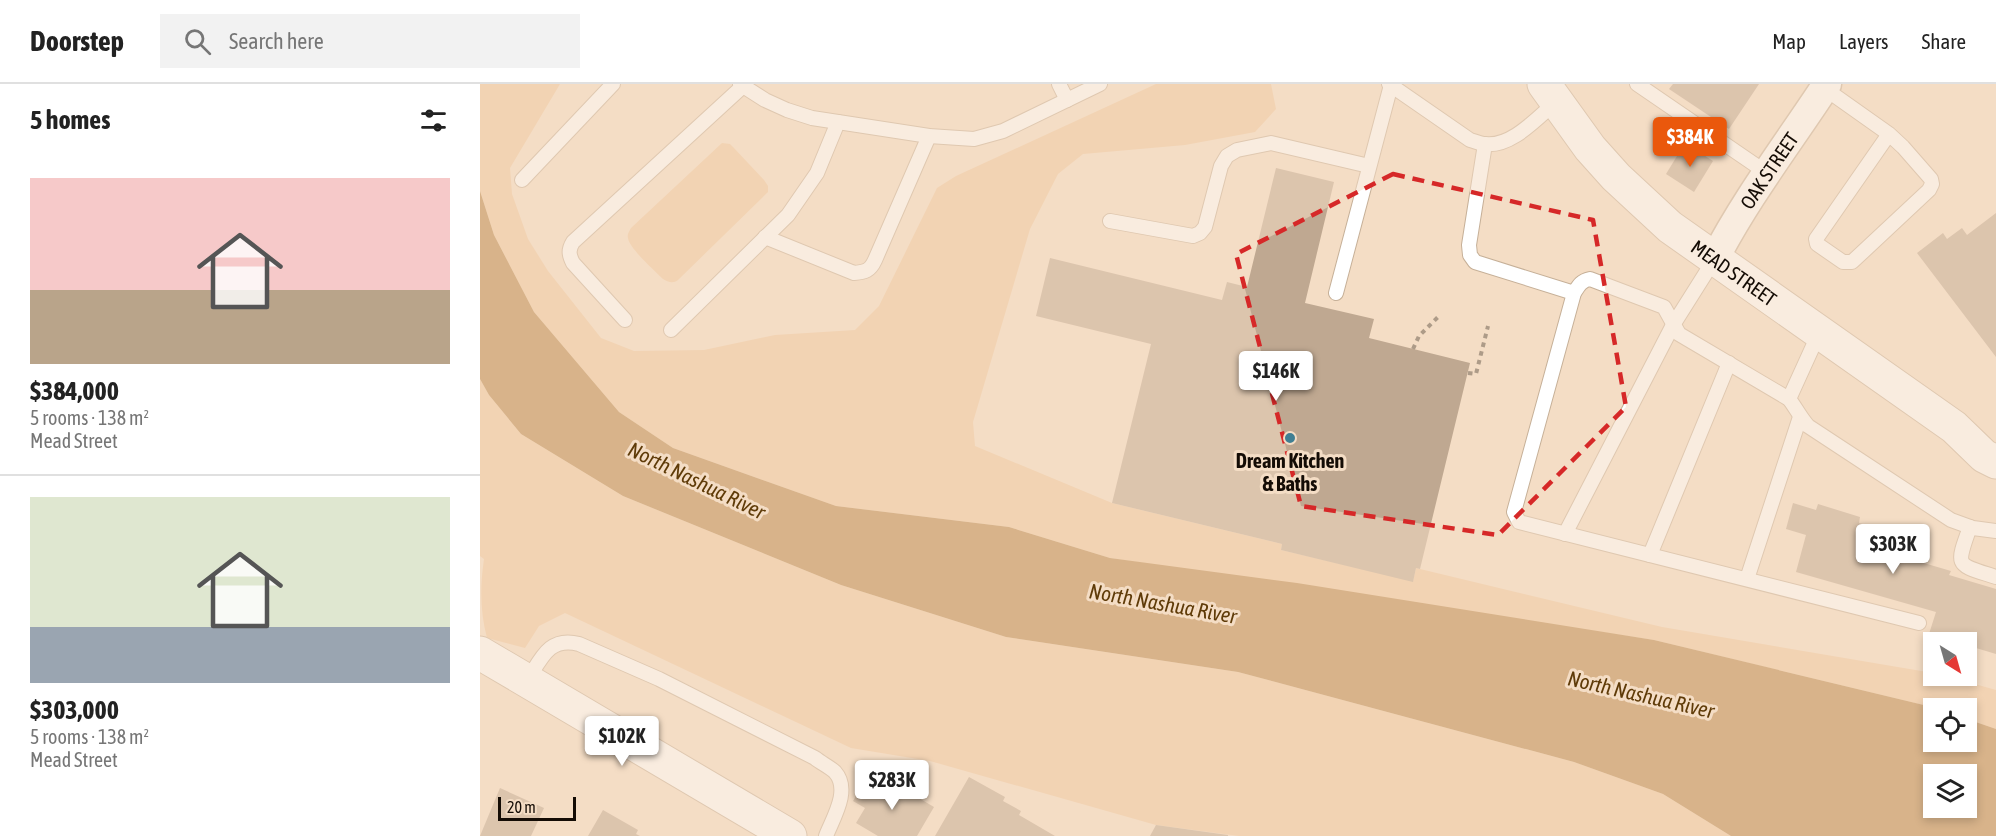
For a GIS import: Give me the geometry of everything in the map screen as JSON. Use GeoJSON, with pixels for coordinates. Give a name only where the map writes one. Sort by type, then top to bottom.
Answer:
{"type":"FeatureCollection","features":[{"type":"Feature","properties":{"kind":"main road","name":"MEAD STREET"},"geometry":{"type":"LineString","coordinates":[[1550,93],[1590,148],[1616,177],[1670,227],[1954,427],[1984,456],[1996,462]]}},
{"type":"Feature","properties":{"kind":"main road","name":"MEAD STREET"},"geometry":{"type":"LineString","coordinates":[[1954,427],[1996,439]]}},
{"type":"Feature","properties":{"kind":"main road"},"geometry":{"type":"LineString","coordinates":[[480,653],[790,836]]}},
{"type":"Feature","properties":{"kind":"street","name":"OAK STREET"},"geometry":{"type":"LineString","coordinates":[[1714,260],[1767,173],[1826,86]]}},
{"type":"Feature","properties":{"kind":"lane"},"geometry":{"type":"LineString","coordinates":[[522,180],[613,84]]}},
{"type":"Feature","properties":{"kind":"lane"},"geometry":{"type":"LineString","coordinates":[[1059,84],[1067,100]]}},
{"type":"Feature","properties":{"kind":"lane"},"geometry":{"type":"LineString","coordinates":[[625,320],[573,263],[569,248],[741,85],[765,100],[812,118],[929,136],[974,139],[1003,131],[1100,84]]}},
{"type":"Feature","properties":{"kind":"lane"},"geometry":{"type":"LineString","coordinates":[[1637,84],[1767,173]]}},
{"type":"Feature","properties":{"kind":"lane"},"geometry":{"type":"LineString","coordinates":[[1336,293],[1390,85],[1470,140],[1485,144],[1505,141],[1525,128],[1550,93]]}},
{"type":"Feature","properties":{"kind":"lane"},"geometry":{"type":"LineString","coordinates":[[1826,86],[1889,134],[1917,163],[1932,184],[1929,190],[1852,261],[1843,262],[1817,244],[1816,239],[1889,134]]}},
{"type":"Feature","properties":{"kind":"lane"},"geometry":{"type":"LineString","coordinates":[[672,330],[788,215],[817,173],[838,122]]}},
{"type":"Feature","properties":{"kind":"lane"},"geometry":{"type":"LineString","coordinates":[[765,237],[854,273],[865,272],[872,267],[929,136]]}},
{"type":"Feature","properties":{"kind":"lane"},"geometry":{"type":"LineString","coordinates":[[1110,220],[1193,236],[1200,233],[1205,227],[1221,166],[1227,156],[1250,146],[1271,143],[1369,166]]}},
{"type":"Feature","properties":{"kind":"lane"},"geometry":{"type":"LineString","coordinates":[[1485,144],[1469,244],[1470,255],[1475,262],[1574,293]]}},
{"type":"Feature","properties":{"kind":"lane"},"geometry":{"type":"LineString","coordinates":[[1565,534],[1673,325],[1714,260]]}},
{"type":"Feature","properties":{"kind":"lane"},"geometry":{"type":"LineString","coordinates":[[1918,622],[1519,522],[1515,512],[1574,293],[1583,280],[1590,279],[1664,307],[1679,334],[1789,399],[1808,426],[1951,520],[1970,527],[1996,531]]}},
{"type":"Feature","properties":{"kind":"lane"},"geometry":{"type":"LineString","coordinates":[[1789,399],[1819,333]]}},
{"type":"Feature","properties":{"kind":"lane"},"geometry":{"type":"LineString","coordinates":[[1650,555],[1729,363]]}},
{"type":"Feature","properties":{"kind":"lane"},"geometry":{"type":"LineString","coordinates":[[1747,579],[1800,417]]}},
{"type":"Feature","properties":{"kind":"lane"},"geometry":{"type":"LineString","coordinates":[[1970,527],[1959,555],[1960,561],[1964,567],[1996,577]]}},
{"type":"Feature","properties":{"kind":"lane"},"geometry":{"type":"LineString","coordinates":[[527,681],[546,650],[559,642],[570,641],[659,679],[815,758],[834,772],[842,782],[841,799],[826,836]]}},
{"type":"Feature","properties":{"kind":"path"},"geometry":{"type":"LineString","coordinates":[[1413,349],[1419,336],[1440,315]]}},
{"type":"Feature","properties":{"kind":"path"},"geometry":{"type":"LineString","coordinates":[[1468,373],[1476,374],[1488,326]]}},
{"type":"Feature","properties":{"kind":"highlighted area"},"geometry":{"type":"Polygon","coordinates":[[[1393,174],[1593,220],[1626,407],[1498,535],[1301,506],[1236,254],[1393,174]]]}},
{"type":"Feature","properties":{"kind":"shaded area"},"geometry":{"type":"Polygon","coordinates":[[[480,84],[560,84],[510,168],[512,194],[528,239],[548,271],[601,338],[634,351],[704,350],[775,335],[855,330],[879,306],[937,188],[956,176],[1156,84],[1271,84],[1276,109],[1255,132],[1185,145],[1083,154],[1058,174],[1030,229],[973,422],[975,446],[1112,503],[1282,544],[1281,550],[1413,581],[1416,568],[1662,627],[1923,671],[1923,686],[1977,685],[1996,690],[1996,729],[1977,722],[1977,698],[1923,698],[1923,705],[1654,640],[1110,558],[1009,527],[836,506],[673,448],[619,412],[534,312],[494,235],[480,191],[480,84]]]}},
{"type":"Feature","properties":{"kind":"shaded area"},"geometry":{"type":"Polygon","coordinates":[[[722,143],[730,144],[764,180],[768,186],[768,192],[678,280],[667,281],[633,248],[629,242],[628,233],[722,143]]]}},
{"type":"Feature","properties":{"kind":"shaded area"},"geometry":{"type":"Polygon","coordinates":[[[480,379],[489,395],[521,434],[623,496],[841,585],[1006,637],[1238,672],[1574,762],[1663,794],[1731,836],[1239,836],[1156,825],[930,761],[851,748],[565,613],[539,626],[525,648],[487,638],[481,599],[484,559],[480,556],[480,379]]]}},
{"type":"Feature","properties":{"kind":"water","name":"North Nashua River"},"geometry":{"type":"Polygon","coordinates":[[[480,191],[494,235],[534,312],[619,412],[673,448],[836,506],[1009,527],[1110,558],[1297,583],[1654,640],[1923,705],[1923,752],[1977,752],[1977,722],[1996,729],[1996,836],[1731,836],[1663,794],[1574,762],[1238,672],[1006,637],[841,585],[623,496],[521,434],[489,395],[480,379],[480,191]]]}},
{"type":"Feature","properties":{"kind":"building"},"geometry":{"type":"Polygon","coordinates":[[[1673,84],[1759,84],[1729,129],[1669,89],[1673,84]]]}},
{"type":"Feature","properties":{"kind":"building"},"geometry":{"type":"Polygon","coordinates":[[[1685,143],[1713,161],[1694,192],[1666,174],[1685,143]]]}},
{"type":"Feature","properties":{"kind":"building","name":"Dream Kitchen & Baths"},"geometry":{"type":"Polygon","coordinates":[[[1276,168],[1334,182],[1305,303],[1374,319],[1369,338],[1470,363],[1420,569],[1416,568],[1413,582],[1281,550],[1282,544],[1112,503],[1151,344],[1036,316],[1050,258],[1222,300],[1227,282],[1247,287],[1276,168]]]}},
{"type":"Feature","properties":{"kind":"building"},"geometry":{"type":"Polygon","coordinates":[[[1996,213],[1996,357],[1917,253],[1943,233],[1947,239],[1962,228],[1967,235],[1996,213]]]}},
{"type":"Feature","properties":{"kind":"building"},"geometry":{"type":"Polygon","coordinates":[[[1793,503],[1816,510],[1818,504],[1860,517],[1859,523],[1882,529],[1876,549],[1951,571],[1949,575],[1996,589],[1996,654],[1977,648],[1977,632],[1930,632],[1936,612],[1796,572],[1806,535],[1786,529],[1793,503]]]}},
{"type":"Feature","properties":{"kind":"building"},"geometry":{"type":"Polygon","coordinates":[[[883,777],[934,807],[917,836],[878,836],[856,823],[865,808],[853,801],[862,786],[874,793],[883,777]]]}},
{"type":"Feature","properties":{"kind":"building"},"geometry":{"type":"Polygon","coordinates":[[[969,777],[1005,797],[1003,801],[1021,811],[1019,815],[1055,836],[935,836],[969,777]]]}},
{"type":"Feature","properties":{"kind":"building"},"geometry":{"type":"Polygon","coordinates":[[[500,788],[544,808],[531,836],[480,836],[500,788]]]}},
{"type":"Feature","properties":{"kind":"building"},"geometry":{"type":"Polygon","coordinates":[[[603,810],[638,830],[636,834],[640,836],[588,836],[603,810]]]}},
{"type":"Feature","properties":{"kind":"building"},"geometry":{"type":"Polygon","coordinates":[[[1156,825],[1228,835],[1228,836],[1150,836],[1156,825]]]}},
{"type":"Feature","properties":{"kind":"place","name":"Dream Kitchen & Baths"},"geometry":{"type":"Point","coordinates":[1290,438]}}]}
